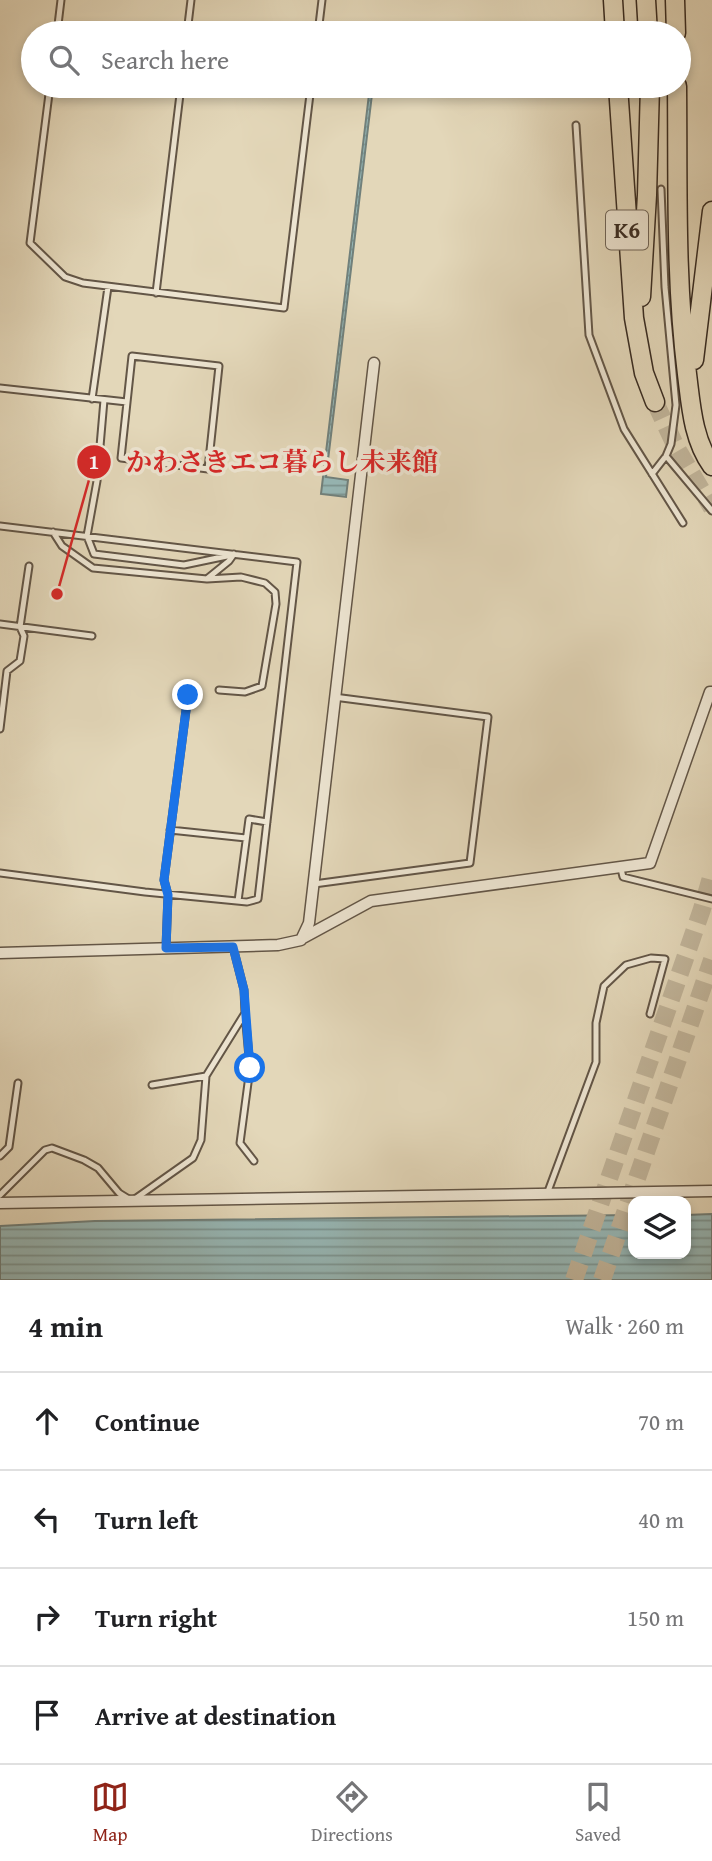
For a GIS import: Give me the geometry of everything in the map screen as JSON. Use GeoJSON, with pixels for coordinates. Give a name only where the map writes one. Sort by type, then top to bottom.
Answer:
{"type":"FeatureCollection","features":[{"type":"Feature","properties":{"kind":"highway"},"geometry":{"type":"LineString","coordinates":[[613,0],[614,21]]}},
{"type":"Feature","properties":{"kind":"highway"},"geometry":{"type":"LineString","coordinates":[[649,0],[649,21]]}},
{"type":"Feature","properties":{"kind":"highway"},"geometry":{"type":"LineString","coordinates":[[675,0],[676,21]]}},
{"type":"Feature","properties":{"kind":"highway","name":"K6"},"geometry":{"type":"LineString","coordinates":[[619,98],[636,335],[644,373],[654,402]]}},
{"type":"Feature","properties":{"kind":"highway"},"geometry":{"type":"LineString","coordinates":[[644,373],[640,324],[650,98]]}},
{"type":"Feature","properties":{"kind":"highway","name":"K6"},"geometry":{"type":"LineString","coordinates":[[677,98],[678,239],[684,349],[694,424],[702,448],[712,466]]}},
{"type":"Feature","properties":{"kind":"highway"},"geometry":{"type":"LineString","coordinates":[[694,424],[696,331],[712,211]]}},
{"type":"Feature","properties":{"kind":"street"},"geometry":{"type":"LineString","coordinates":[[300,940],[309,922],[314,884],[374,363]]}},
{"type":"Feature","properties":{"kind":"street"},"geometry":{"type":"LineString","coordinates":[[0,953],[278,946],[300,940],[371,901],[650,863],[712,692]]}},
{"type":"Feature","properties":{"kind":"street"},"geometry":{"type":"LineString","coordinates":[[0,1203],[712,1191]]}},
{"type":"Feature","properties":{"kind":"lane"},"geometry":{"type":"LineString","coordinates":[[58,21],[61,0]]}},
{"type":"Feature","properties":{"kind":"lane"},"geometry":{"type":"LineString","coordinates":[[188,21],[191,0]]}},
{"type":"Feature","properties":{"kind":"lane"},"geometry":{"type":"LineString","coordinates":[[319,21],[322,0]]}},
{"type":"Feature","properties":{"kind":"lane"},"geometry":{"type":"LineString","coordinates":[[48,98],[30,243],[65,277],[108,287],[284,308],[310,98]]}},
{"type":"Feature","properties":{"kind":"lane"},"geometry":{"type":"LineString","coordinates":[[156,293],[180,98]]}},
{"type":"Feature","properties":{"kind":"lane"},"geometry":{"type":"LineString","coordinates":[[576,125],[589,335],[624,429],[683,523]]}},
{"type":"Feature","properties":{"kind":"lane"},"geometry":{"type":"LineString","coordinates":[[652,474],[666,456],[675,424],[676,405],[665,287],[661,189]]}},
{"type":"Feature","properties":{"kind":"lane"},"geometry":{"type":"LineString","coordinates":[[92,398],[108,287]]}},
{"type":"Feature","properties":{"kind":"lane"},"geometry":{"type":"LineString","coordinates":[[132,356],[219,366],[208,469],[121,458],[127,402],[132,356]]}},
{"type":"Feature","properties":{"kind":"lane"},"geometry":{"type":"LineString","coordinates":[[0,388],[127,402]]}},
{"type":"Feature","properties":{"kind":"lane"},"geometry":{"type":"LineString","coordinates":[[104,400],[97,481],[88,536],[94,554],[184,565],[234,554]]}},
{"type":"Feature","properties":{"kind":"lane"},"geometry":{"type":"LineString","coordinates":[[666,456],[712,511]]}},
{"type":"Feature","properties":{"kind":"lane"},"geometry":{"type":"LineString","coordinates":[[0,526],[297,562],[258,898],[247,902],[168,895],[0,873]]}},
{"type":"Feature","properties":{"kind":"lane"},"geometry":{"type":"LineString","coordinates":[[53,532],[62,546],[93,568],[207,579],[242,577],[265,583],[275,592],[276,604],[262,686],[245,692],[219,690]]}},
{"type":"Feature","properties":{"kind":"lane"},"geometry":{"type":"LineString","coordinates":[[207,579],[229,562],[234,554]]}},
{"type":"Feature","properties":{"kind":"lane"},"geometry":{"type":"LineString","coordinates":[[0,729],[7,671],[20,661],[24,636],[20,627],[29,566]]}},
{"type":"Feature","properties":{"kind":"lane"},"geometry":{"type":"LineString","coordinates":[[0,624],[92,636]]}},
{"type":"Feature","properties":{"kind":"lane"},"geometry":{"type":"LineString","coordinates":[[166,948],[168,895],[164,880],[188,695]]}},
{"type":"Feature","properties":{"kind":"lane"},"geometry":{"type":"LineString","coordinates":[[314,884],[470,863],[488,717],[334,697]]}},
{"type":"Feature","properties":{"kind":"lane"},"geometry":{"type":"LineString","coordinates":[[238,901],[249,819],[267,822]]}},
{"type":"Feature","properties":{"kind":"lane"},"geometry":{"type":"LineString","coordinates":[[170,830],[246,838]]}},
{"type":"Feature","properties":{"kind":"lane"},"geometry":{"type":"LineString","coordinates":[[621,869],[623,877],[712,899]]}},
{"type":"Feature","properties":{"kind":"lane"},"geometry":{"type":"LineString","coordinates":[[233,947],[244,990],[250,1068],[240,1143],[254,1161]]}},
{"type":"Feature","properties":{"kind":"lane"},"geometry":{"type":"LineString","coordinates":[[547,1194],[596,1062],[596,1023],[604,986],[626,965],[651,958],[665,959],[650,1014]]}},
{"type":"Feature","properties":{"kind":"lane"},"geometry":{"type":"LineString","coordinates":[[0,1195],[45,1150],[52,1148],[98,1168],[118,1193],[132,1201],[193,1158],[201,1140],[206,1076],[245,1013]]}},
{"type":"Feature","properties":{"kind":"lane"},"geometry":{"type":"LineString","coordinates":[[152,1085],[206,1076]]}},
{"type":"Feature","properties":{"kind":"lane"},"geometry":{"type":"LineString","coordinates":[[0,1156],[9,1147],[18,1083]]}},
{"type":"Feature","properties":{"kind":"water"},"geometry":{"type":"Polygon","coordinates":[[[369,98],[372,98],[326,477],[348,480],[346,497],[321,494],[369,98]]]}},
{"type":"Feature","properties":{"kind":"water"},"geometry":{"type":"Polygon","coordinates":[[[712,1214],[712,1280],[0,1280],[0,1226],[95,1221],[628,1215],[628,1259],[691,1259],[691,1215],[712,1214]]]}},
{"type":"Feature","properties":{"kind":"tunnel"},"geometry":{"type":"LineString","coordinates":[[655,402],[676,447],[712,508]]}},
{"type":"Feature","properties":{"kind":"tunnel"},"geometry":{"type":"LineString","coordinates":[[574,1280],[712,874]]}},
{"type":"Feature","properties":{"kind":"tunnel"},"geometry":{"type":"LineString","coordinates":[[602,1280],[712,960]]}},
{"type":"Feature","properties":{"kind":"place","name":"かわさきエコ暮らし未来館"},"geometry":{"type":"Point","coordinates":[57,594]}},
{"type":"Feature","properties":{"kind":"route"},"geometry":{"type":"LineString","coordinates":[[188,695],[164,880],[168,895],[166,948],[233,947],[244,990],[250,1068]]}}]}
